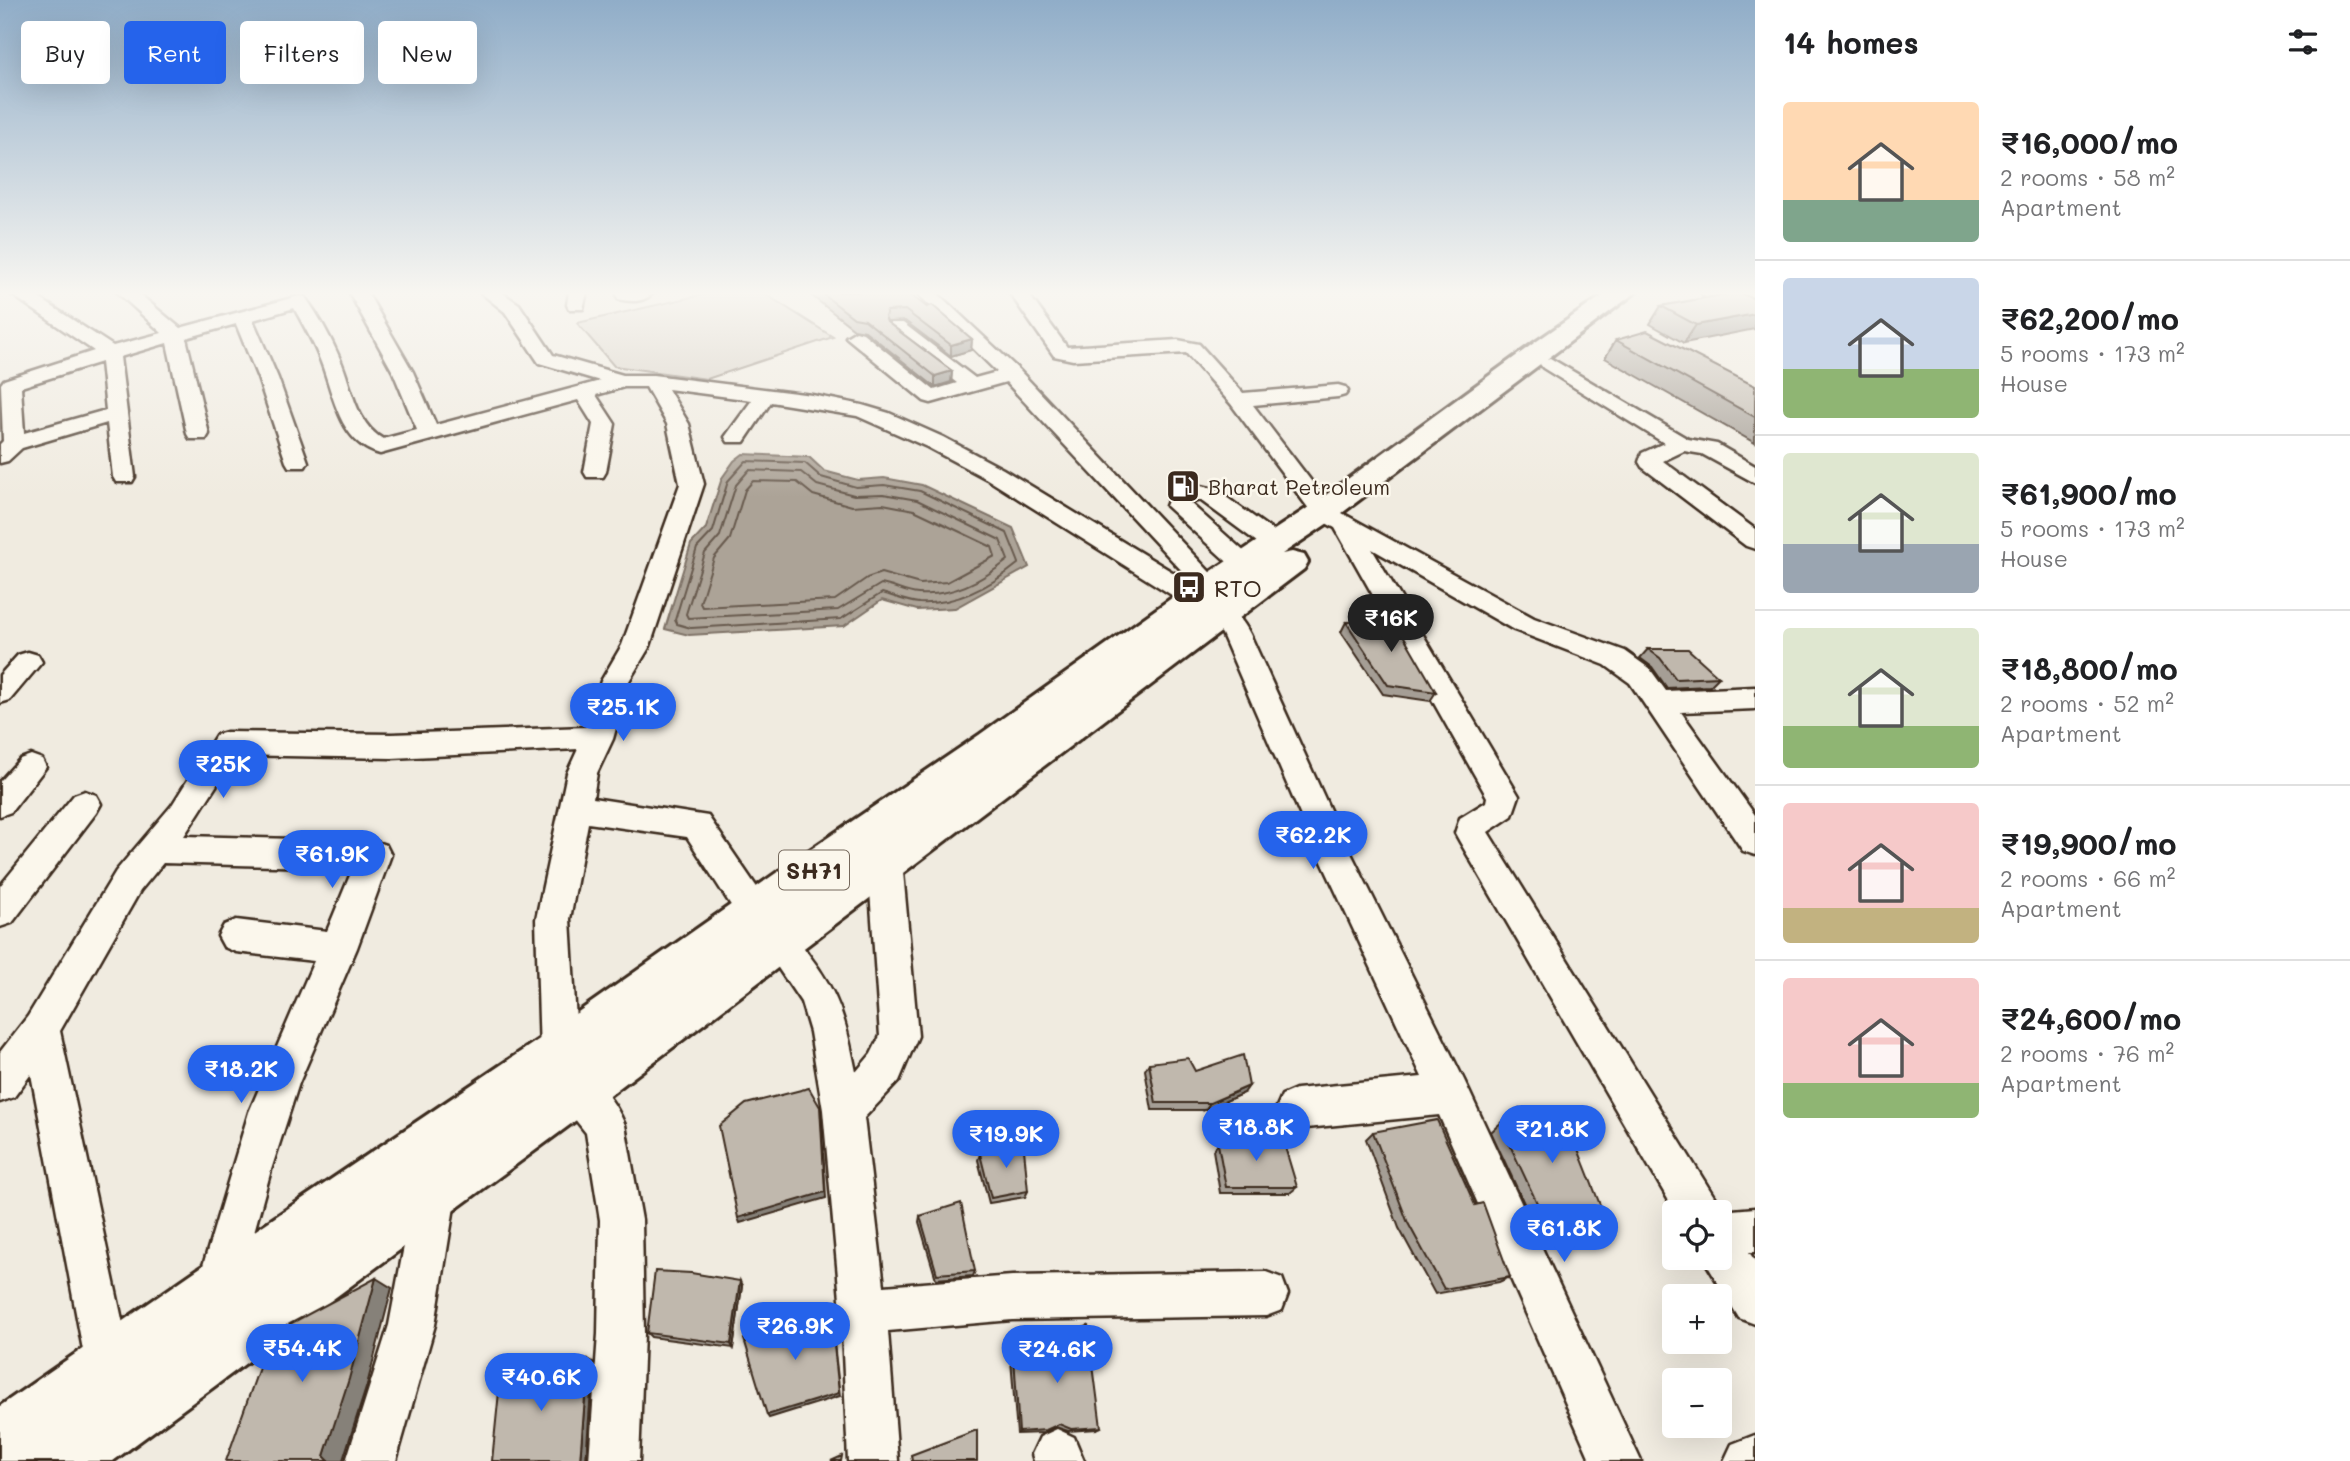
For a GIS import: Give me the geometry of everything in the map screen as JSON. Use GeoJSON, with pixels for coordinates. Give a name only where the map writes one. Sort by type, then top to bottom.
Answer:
{"type":"FeatureCollection","features":[{"type":"Feature","properties":{"kind":"main road","name":"SH71"},"geometry":{"type":"LineString","coordinates":[[0,1444],[218,1289],[568,1072],[766,927],[993,747],[1229,582],[1334,517],[1541,360]]}},
{"type":"Feature","properties":{"kind":"main road","name":"SH71"},"geometry":{"type":"LineString","coordinates":[[766,927],[885,862],[1229,582],[1334,517]]}},
{"type":"Feature","properties":{"kind":"main road","name":"SH71"},"geometry":{"type":"LineString","coordinates":[[60,1461],[436,1188],[568,1072]]}},
{"type":"Feature","properties":{"kind":"street"},"geometry":{"type":"LineString","coordinates":[[82,360],[5,380],[7,450],[117,414]]}},
{"type":"Feature","properties":{"kind":"street"},"geometry":{"type":"LineString","coordinates":[[111,360],[124,477]]}},
{"type":"Feature","properties":{"kind":"street"},"geometry":{"type":"LineString","coordinates":[[182,360],[198,434]]}},
{"type":"Feature","properties":{"kind":"street"},"geometry":{"type":"LineString","coordinates":[[262,360],[297,462]]}},
{"type":"Feature","properties":{"kind":"street"},"geometry":{"type":"LineString","coordinates":[[330,360],[346,407],[367,442],[380,447],[623,381],[653,381],[766,395],[862,411],[935,442],[995,474],[1229,582]]}},
{"type":"Feature","properties":{"kind":"street"},"geometry":{"type":"LineString","coordinates":[[396,360],[430,435]]}},
{"type":"Feature","properties":{"kind":"street"},"geometry":{"type":"LineString","coordinates":[[550,360],[623,381]]}},
{"type":"Feature","properties":{"kind":"street"},"geometry":{"type":"LineString","coordinates":[[884,360],[928,396],[939,397],[1012,374]]}},
{"type":"Feature","properties":{"kind":"street"},"geometry":{"type":"LineString","coordinates":[[939,360],[973,386]]}},
{"type":"Feature","properties":{"kind":"street"},"geometry":{"type":"LineString","coordinates":[[997,360],[1119,484],[1229,582],[1232,626],[1319,821],[1450,1094],[1616,1461]]}},
{"type":"Feature","properties":{"kind":"street"},"geometry":{"type":"LineString","coordinates":[[1203,360],[1334,517],[1503,796],[1501,808],[1476,822],[1471,827],[1471,833],[1692,1200]]}},
{"type":"Feature","properties":{"kind":"street"},"geometry":{"type":"LineString","coordinates":[[1541,360],[1681,444],[1704,447],[1755,476]]}},
{"type":"Feature","properties":{"kind":"street"},"geometry":{"type":"LineString","coordinates":[[614,1461],[621,1334],[621,1220],[605,1125],[568,1072],[553,919],[582,772],[598,739],[615,681],[636,646],[692,484],[678,424],[653,381]]}},
{"type":"Feature","properties":{"kind":"street"},"geometry":{"type":"LineString","coordinates":[[1238,400],[1338,391]]}},
{"type":"Feature","properties":{"kind":"street"},"geometry":{"type":"LineString","coordinates":[[584,392],[604,424],[595,472]]}},
{"type":"Feature","properties":{"kind":"street"},"geometry":{"type":"LineString","coordinates":[[736,437],[766,395]]}},
{"type":"Feature","properties":{"kind":"street"},"geometry":{"type":"LineString","coordinates":[[1681,444],[1650,458],[1650,462],[1755,541]]}},
{"type":"Feature","properties":{"kind":"street"},"geometry":{"type":"LineString","coordinates":[[1334,517],[1524,624],[1615,657],[1640,676],[1755,841]]}},
{"type":"Feature","properties":{"kind":"street"},"geometry":{"type":"LineString","coordinates":[[0,693],[28,662]]}},
{"type":"Feature","properties":{"kind":"street"},"geometry":{"type":"LineString","coordinates":[[1658,702],[1755,698]]}},
{"type":"Feature","properties":{"kind":"street"},"geometry":{"type":"LineString","coordinates":[[0,1083],[41,1030],[128,881],[183,814],[227,743],[391,746],[566,737],[598,739]]}},
{"type":"Feature","properties":{"kind":"street"},"geometry":{"type":"LineString","coordinates":[[0,803],[31,767]]}},
{"type":"Feature","properties":{"kind":"street"},"geometry":{"type":"LineString","coordinates":[[0,912],[85,803]]}},
{"type":"Feature","properties":{"kind":"street"},"geometry":{"type":"LineString","coordinates":[[575,808],[698,825],[766,927],[817,994],[832,1043],[843,1110],[864,1310],[873,1461]]}},
{"type":"Feature","properties":{"kind":"street"},"geometry":{"type":"LineString","coordinates":[[154,849],[374,855],[339,948],[282,1080],[241,1196],[218,1289]]}},
{"type":"Feature","properties":{"kind":"street"},"geometry":{"type":"LineString","coordinates":[[843,1110],[887,1067],[895,1053],[899,1036],[885,862]]}},
{"type":"Feature","properties":{"kind":"street"},"geometry":{"type":"LineString","coordinates":[[236,936],[339,948]]}},
{"type":"Feature","properties":{"kind":"street"},"geometry":{"type":"LineString","coordinates":[[41,1030],[109,1366]]}},
{"type":"Feature","properties":{"kind":"street"},"geometry":{"type":"LineString","coordinates":[[1296,1109],[1450,1094]]}},
{"type":"Feature","properties":{"kind":"street"},"geometry":{"type":"LineString","coordinates":[[372,1461],[412,1325],[436,1188]]}},
{"type":"Feature","properties":{"kind":"street"},"geometry":{"type":"LineString","coordinates":[[1732,1232],[1755,1230]]}},
{"type":"Feature","properties":{"kind":"street"},"geometry":{"type":"LineString","coordinates":[[1732,1266],[1755,1302]]}},
{"type":"Feature","properties":{"kind":"street"},"geometry":{"type":"LineString","coordinates":[[864,1310],[1012,1298],[1266,1293]]}},
{"type":"Feature","properties":{"kind":"street"},"geometry":{"type":"LineString","coordinates":[[1749,1461],[1755,1460]]}},
{"type":"Feature","properties":{"kind":"shaded area"},"geometry":{"type":"Polygon","coordinates":[[[609,360],[763,360],[707,379],[614,366],[609,360]]]}},
{"type":"Feature","properties":{"kind":"water"},"geometry":{"type":"Polygon","coordinates":[[[743,454],[809,457],[824,471],[858,480],[884,478],[922,485],[1013,528],[1029,567],[955,608],[917,610],[882,600],[844,626],[689,635],[665,629],[691,544],[706,528],[722,478],[734,461],[743,454]]]}},
{"type":"Feature","properties":{"kind":"building"},"geometry":{"type":"Polygon","coordinates":[[[915,360],[938,360],[952,371],[935,376],[915,360]]]}},
{"type":"Feature","properties":{"kind":"building"},"geometry":{"type":"Polygon","coordinates":[[[1652,360],[1704,360],[1755,386],[1755,417],[1652,360]]]}},
{"type":"Feature","properties":{"kind":"building"},"geometry":{"type":"Polygon","coordinates":[[[1395,621],[1436,692],[1388,685],[1346,622],[1395,621]]]}},
{"type":"Feature","properties":{"kind":"building"},"geometry":{"type":"Polygon","coordinates":[[[1648,649],[1688,649],[1719,677],[1676,679],[1660,658],[1648,649]]]}},
{"type":"Feature","properties":{"kind":"building"},"geometry":{"type":"Polygon","coordinates":[[[1243,1055],[1249,1086],[1210,1103],[1156,1103],[1149,1063],[1188,1058],[1195,1071],[1243,1055]]]}},
{"type":"Feature","properties":{"kind":"building"},"geometry":{"type":"Polygon","coordinates":[[[809,1088],[820,1107],[825,1192],[738,1218],[719,1126],[746,1104],[809,1088]]]}},
{"type":"Feature","properties":{"kind":"building"},"geometry":{"type":"Polygon","coordinates":[[[1519,1108],[1563,1111],[1606,1220],[1545,1220],[1501,1126],[1519,1108]]]}},
{"type":"Feature","properties":{"kind":"building"},"geometry":{"type":"Polygon","coordinates":[[[1437,1120],[1475,1205],[1483,1203],[1510,1277],[1444,1289],[1408,1223],[1373,1132],[1437,1120]]]}},
{"type":"Feature","properties":{"kind":"building"},"geometry":{"type":"Polygon","coordinates":[[[1252,1135],[1282,1137],[1297,1187],[1226,1187],[1218,1144],[1252,1135]]]}},
{"type":"Feature","properties":{"kind":"building"},"geometry":{"type":"Polygon","coordinates":[[[1023,1139],[1028,1191],[991,1198],[980,1154],[1023,1139]]]}},
{"type":"Feature","properties":{"kind":"building"},"geometry":{"type":"Polygon","coordinates":[[[961,1203],[975,1271],[937,1274],[920,1216],[961,1203]]]}},
{"type":"Feature","properties":{"kind":"building"},"geometry":{"type":"Polygon","coordinates":[[[655,1271],[691,1273],[740,1281],[731,1344],[647,1333],[655,1271]]]}},
{"type":"Feature","properties":{"kind":"building"},"geometry":{"type":"Polygon","coordinates":[[[376,1278],[349,1379],[324,1456],[328,1460],[226,1461],[271,1334],[376,1278]]]}},
{"type":"Feature","properties":{"kind":"building"},"geometry":{"type":"Polygon","coordinates":[[[830,1308],[839,1393],[767,1415],[744,1339],[830,1308]]]}},
{"type":"Feature","properties":{"kind":"building"},"geometry":{"type":"Polygon","coordinates":[[[1088,1326],[1101,1427],[1071,1429],[1059,1424],[1046,1430],[1019,1432],[1014,1356],[1088,1326]]]}},
{"type":"Feature","properties":{"kind":"building"},"geometry":{"type":"Polygon","coordinates":[[[588,1359],[580,1461],[492,1461],[501,1372],[588,1359]]]}},
{"type":"Feature","properties":{"kind":"building"},"geometry":{"type":"Polygon","coordinates":[[[977,1430],[977,1461],[912,1461],[911,1455],[977,1430]]]}},
{"type":"Feature","properties":{"kind":"place","name":"Bharat Petroleum"},"geometry":{"type":"Point","coordinates":[1183,486]}},
{"type":"Feature","properties":{"kind":"place","name":"RTO"},"geometry":{"type":"Point","coordinates":[1189,587]}}]}
